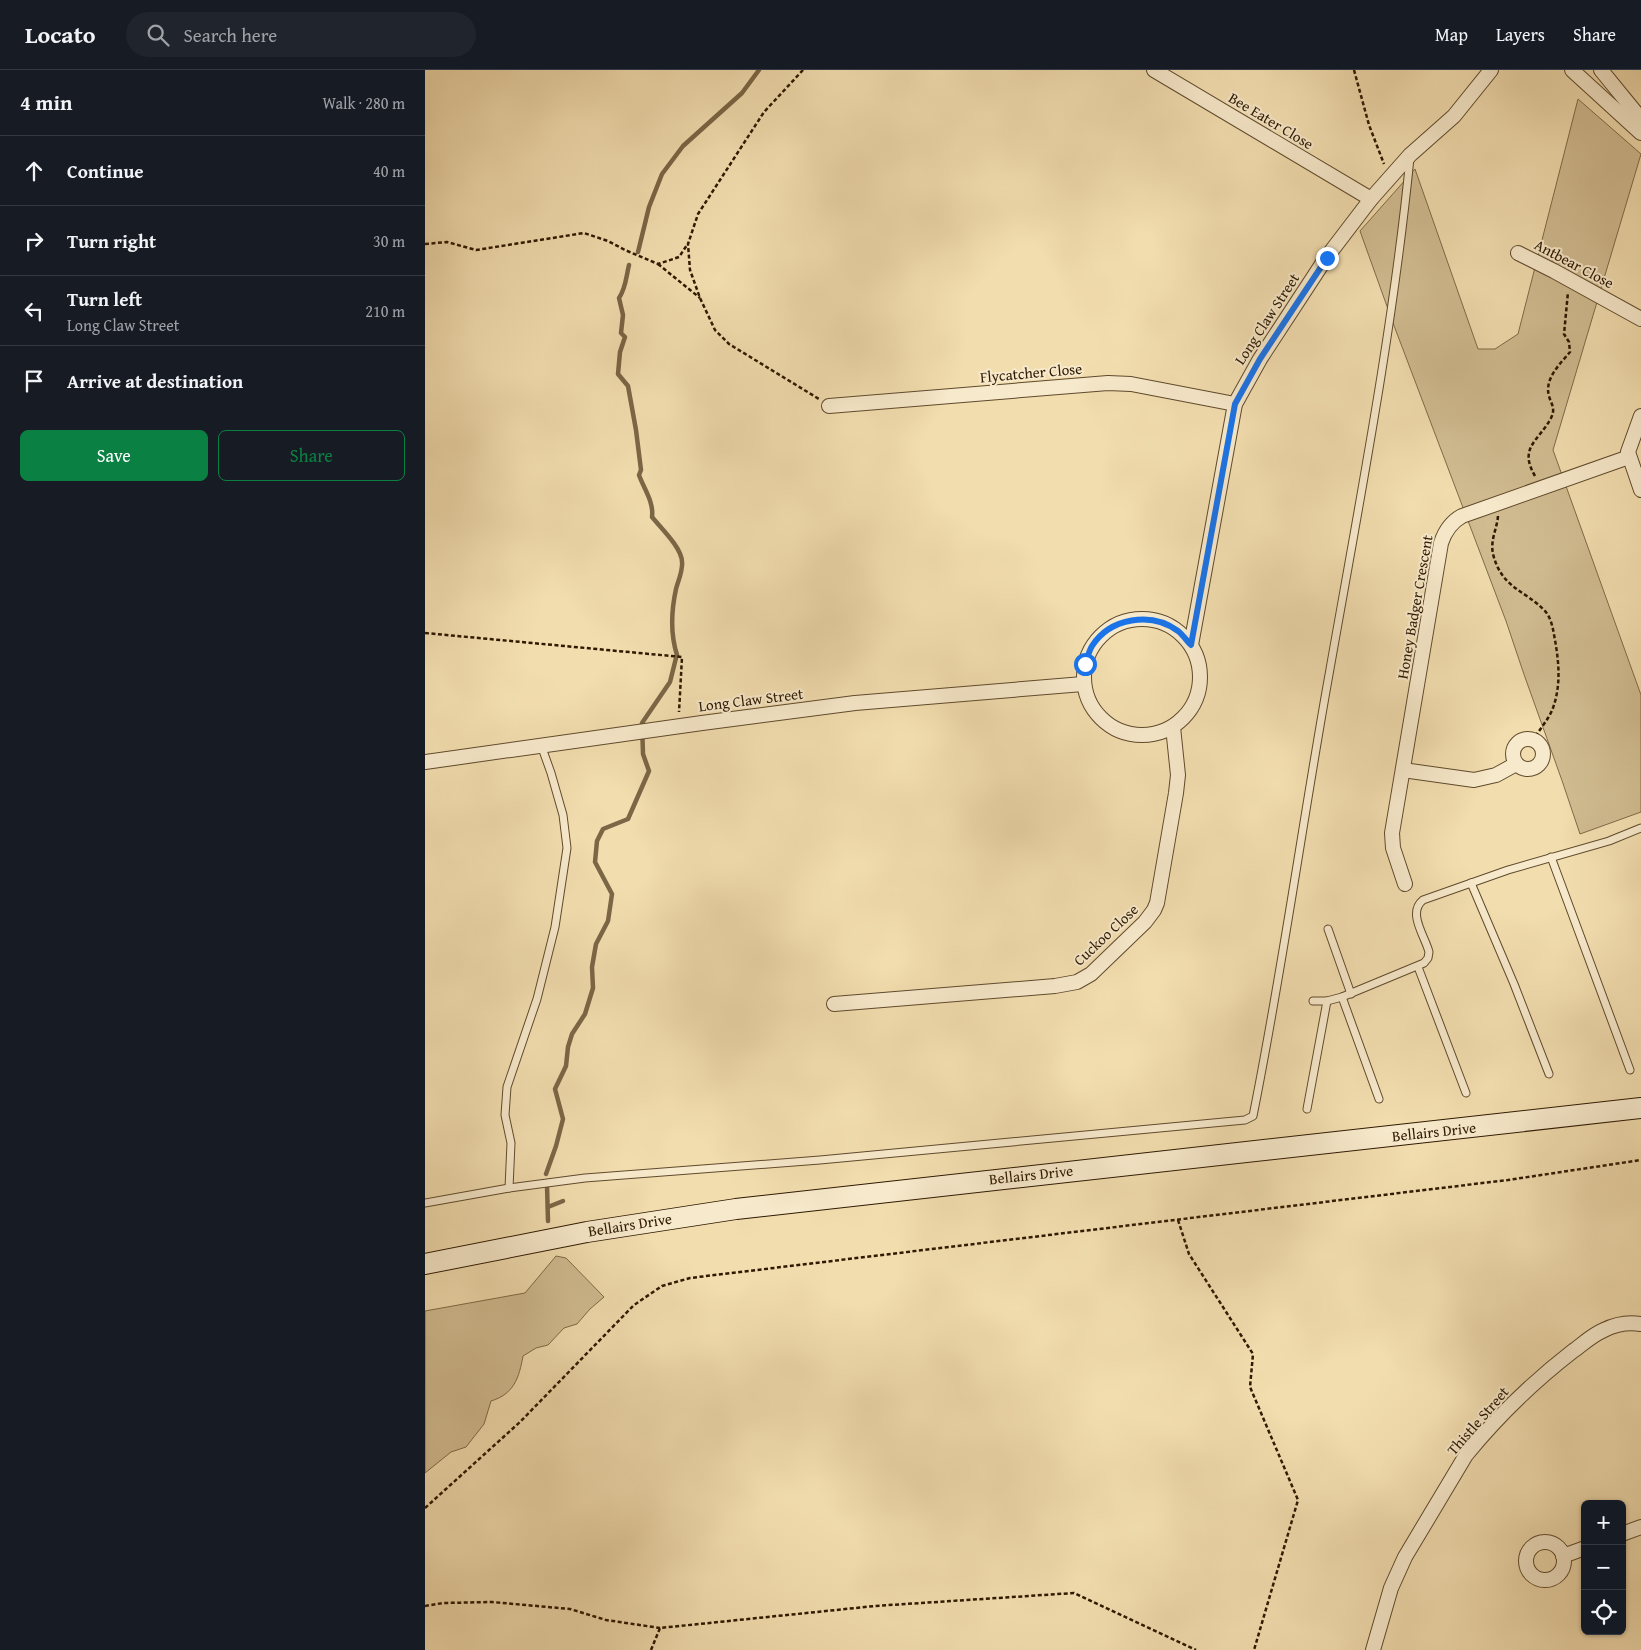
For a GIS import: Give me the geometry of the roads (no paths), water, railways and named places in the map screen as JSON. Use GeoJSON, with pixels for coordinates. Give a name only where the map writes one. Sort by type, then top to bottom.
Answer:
{"type":"FeatureCollection","features":[{"type":"Feature","properties":{"kind":"street","name":"Bee Eater Close"},"geometry":{"type":"LineString","coordinates":[[1154,70],[1371,199]]}},
{"type":"Feature","properties":{"kind":"street","name":"Long Claw Street"},"geometry":{"type":"LineString","coordinates":[[1191,645],[1235,404],[1260,359],[1327,258],[1371,199],[1410,155],[1454,116],[1491,70]]}},
{"type":"Feature","properties":{"kind":"street"},"geometry":{"type":"LineString","coordinates":[[1572,70],[1641,133]]}},
{"type":"Feature","properties":{"kind":"street"},"geometry":{"type":"LineString","coordinates":[[1602,98],[1608,73]]}},
{"type":"Feature","properties":{"kind":"street"},"geometry":{"type":"LineString","coordinates":[[1608,73],[1641,119]]}},
{"type":"Feature","properties":{"kind":"street","name":"Antbear Close"},"geometry":{"type":"LineString","coordinates":[[1518,253],[1641,319]]}},
{"type":"Feature","properties":{"kind":"street","name":"Flycatcher Close"},"geometry":{"type":"LineString","coordinates":[[829,406],[1108,383],[1131,384],[1235,404]]}},
{"type":"Feature","properties":{"kind":"street"},"geometry":{"type":"LineString","coordinates":[[1641,416],[1630,446],[1629,457],[1641,490]]}},
{"type":"Feature","properties":{"kind":"street","name":"Honey Badger Crescent"},"geometry":{"type":"LineString","coordinates":[[1405,884],[1392,840],[1442,538],[1449,526],[1458,518],[1629,457]]}},
{"type":"Feature","properties":{"kind":"street"},"geometry":{"type":"LineString","coordinates":[[1141,619],[1161,622],[1178,631],[1191,645],[1198,659],[1201,674],[1199,690],[1194,704],[1185,717],[1173,727],[1155,734],[1135,735],[1116,730],[1100,718],[1089,703],[1083,684],[1085,664],[1092,646],[1105,632],[1122,622],[1141,619]]}},
{"type":"Feature","properties":{"kind":"street","name":"Long Claw Street"},"geometry":{"type":"LineString","coordinates":[[425,762],[855,703],[1083,684]]}},
{"type":"Feature","properties":{"kind":"street","name":"Cuckoo Close"},"geometry":{"type":"LineString","coordinates":[[834,1004],[1055,986],[1077,982],[1091,974],[1145,922],[1157,903],[1178,775],[1173,727]]}},
{"type":"Feature","properties":{"kind":"street"},"geometry":{"type":"LineString","coordinates":[[1523,740],[1533,740],[1541,746],[1542,761],[1535,768],[1525,770],[1516,764],[1513,755],[1515,746],[1523,740]]}},
{"type":"Feature","properties":{"kind":"street"},"geometry":{"type":"LineString","coordinates":[[1403,770],[1474,780],[1496,775],[1516,764]]}},
{"type":"Feature","properties":{"kind":"street","name":"Bellairs Drive"},"geometry":{"type":"LineString","coordinates":[[425,1264],[587,1232],[765,1205],[1641,1108]]}},
{"type":"Feature","properties":{"kind":"street","name":"Thistle Street"},"geometry":{"type":"LineString","coordinates":[[1373,1650],[1391,1588],[1405,1557],[1477,1442],[1517,1398],[1557,1363],[1596,1334],[1625,1323],[1641,1324]]}},
{"type":"Feature","properties":{"kind":"street"},"geometry":{"type":"LineString","coordinates":[[1626,1533],[1641,1527]]}},
{"type":"Feature","properties":{"kind":"street"},"geometry":{"type":"LineString","coordinates":[[1563,1556],[1581,1549]]}},
{"type":"Feature","properties":{"kind":"lane"},"geometry":{"type":"LineString","coordinates":[[425,1203],[509,1188],[585,1178],[820,1160],[1245,1120],[1253,1116],[1277,990],[1329,672],[1382,368],[1404,222],[1410,155]]}},
{"type":"Feature","properties":{"kind":"lane"},"geometry":{"type":"LineString","coordinates":[[509,1188],[511,1143],[505,1115],[507,1087],[537,1000],[555,927],[567,848],[563,814],[541,746]]}},
{"type":"Feature","properties":{"kind":"lane"},"geometry":{"type":"LineString","coordinates":[[1313,1001],[1327,1001],[1351,994],[1418,967],[1427,961],[1429,955],[1415,913],[1418,904],[1423,900],[1551,857],[1597,845],[1641,828]]}},
{"type":"Feature","properties":{"kind":"lane"},"geometry":{"type":"LineString","coordinates":[[1551,857],[1630,1070]]}},
{"type":"Feature","properties":{"kind":"lane"},"geometry":{"type":"LineString","coordinates":[[1471,883],[1514,984],[1549,1074]]}},
{"type":"Feature","properties":{"kind":"lane"},"geometry":{"type":"LineString","coordinates":[[1328,929],[1351,994]]}},
{"type":"Feature","properties":{"kind":"lane"},"geometry":{"type":"LineString","coordinates":[[1418,967],[1466,1093]]}},
{"type":"Feature","properties":{"kind":"lane"},"geometry":{"type":"LineString","coordinates":[[1342,997],[1379,1099]]}},
{"type":"Feature","properties":{"kind":"lane"},"geometry":{"type":"LineString","coordinates":[[1307,1109],[1327,1001]]}},
{"type":"Feature","properties":{"kind":"waterway"},"geometry":{"type":"LineString","coordinates":[[638,252],[649,207],[662,174],[683,146],[742,93],[759,70]]}},
{"type":"Feature","properties":{"kind":"waterway"},"geometry":{"type":"LineString","coordinates":[[629,265],[619,298],[623,315],[621,333],[625,337],[620,352],[618,374],[628,386],[641,470],[639,475],[650,501],[652,517],[670,538],[681,556],[682,569],[676,589],[672,614],[672,631],[677,655]]}},
{"type":"Feature","properties":{"kind":"waterway"},"geometry":{"type":"LineString","coordinates":[[546,1174],[563,1119],[555,1089],[566,1066],[568,1047],[572,1034],[585,1014],[593,988],[592,967],[596,944],[608,921],[612,894],[595,862],[597,841],[603,829],[628,819],[649,771],[643,754],[642,723],[670,682],[676,658]]}},
{"type":"Feature","properties":{"kind":"waterway"},"geometry":{"type":"LineString","coordinates":[[547,1186],[548,1221]]}},
{"type":"Feature","properties":{"kind":"waterway"},"geometry":{"type":"LineString","coordinates":[[548,1207],[563,1201]]}}]}
